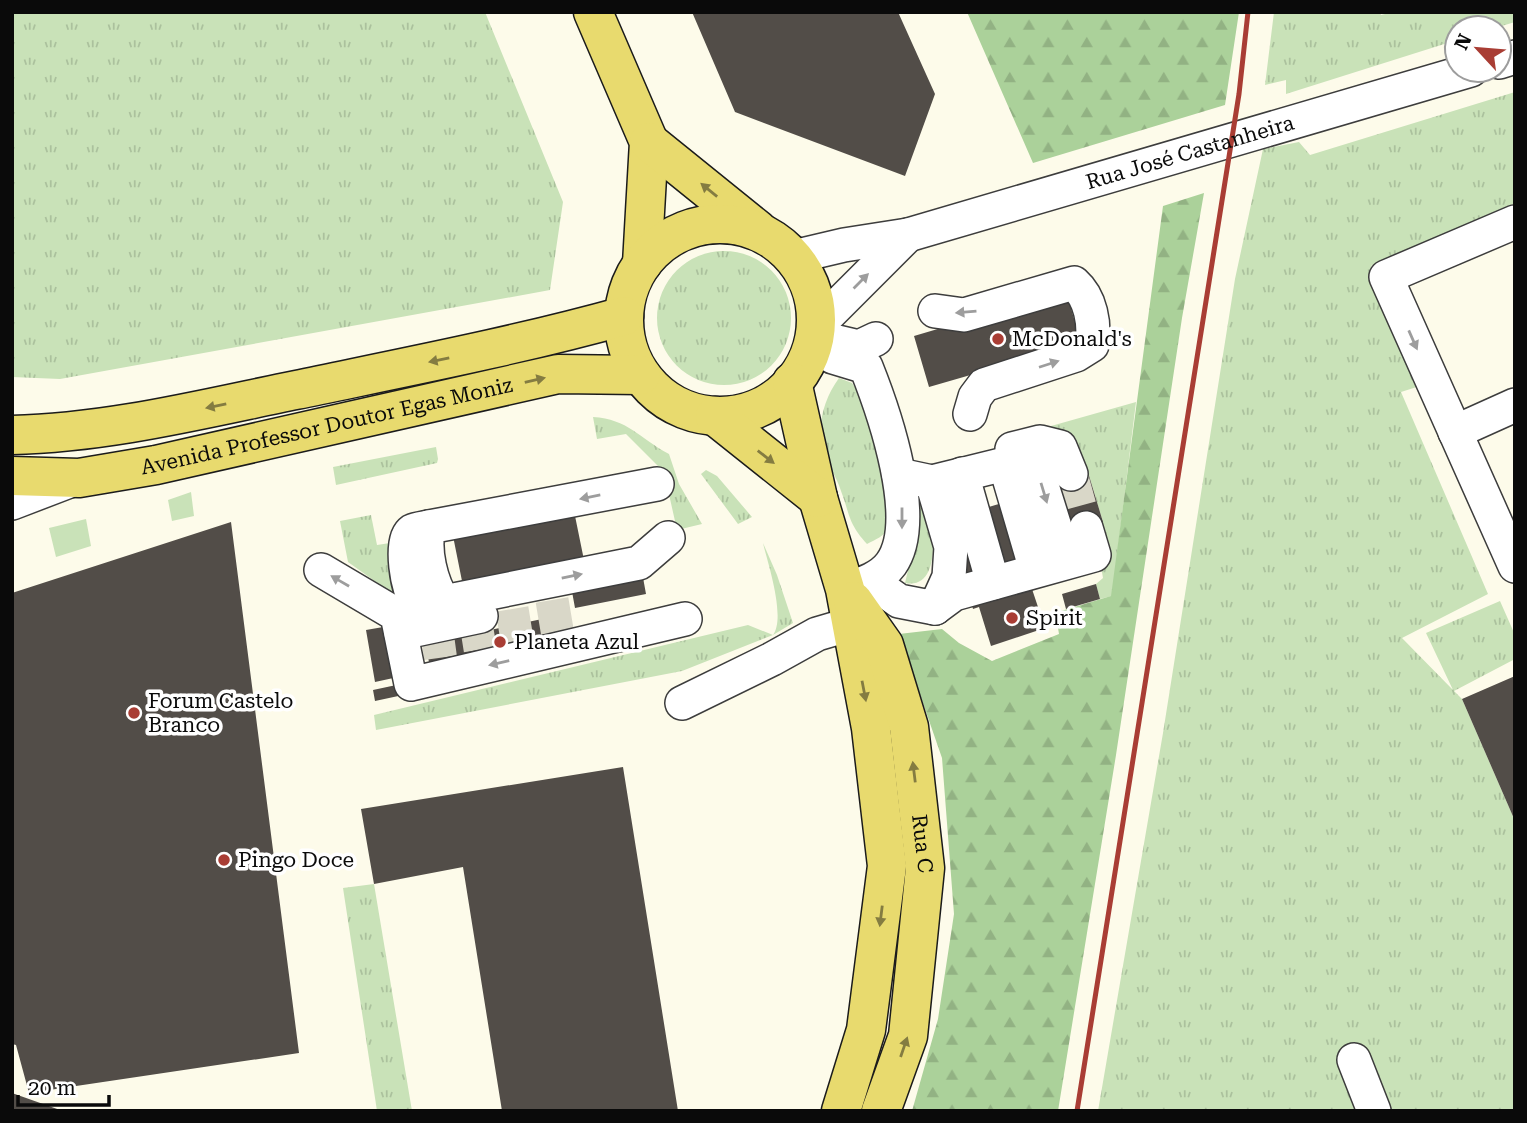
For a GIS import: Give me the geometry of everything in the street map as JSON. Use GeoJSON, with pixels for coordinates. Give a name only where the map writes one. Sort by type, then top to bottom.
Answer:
{"type":"FeatureCollection","features":[{"type":"Feature","properties":{"kind":"main road"},"geometry":{"type":"LineString","coordinates":[[593,12],[649,142],[642,264]]}},
{"type":"Feature","properties":{"kind":"main road"},"geometry":{"type":"LineString","coordinates":[[649,142],[793,257],[810,288],[815,308],[814,336],[806,361],[792,382],[767,403],[751,410],[715,416],[678,406],[663,397],[641,374],[629,351],[624,316],[634,277],[658,247],[689,229],[726,224],[745,227],[762,234]]}},
{"type":"Feature","properties":{"kind":"main road","name":"Avenida Professor Doutor Egas Moniz"},"geometry":{"type":"LineString","coordinates":[[12,435],[148,421],[543,338],[624,316]]}},
{"type":"Feature","properties":{"kind":"main road","name":"Avenida Professor Doutor Egas Moniz"},"geometry":{"type":"LineString","coordinates":[[12,476],[79,478],[156,466],[558,374],[641,374]]}},
{"type":"Feature","properties":{"kind":"main road","name":"Rua C"},"geometry":{"type":"LineString","coordinates":[[792,382],[818,498],[855,598],[884,646],[909,727],[925,868],[908,1036],[881,1111]]}},
{"type":"Feature","properties":{"kind":"main road"},"geometry":{"type":"LineString","coordinates":[[715,416],[818,498]]}},
{"type":"Feature","properties":{"kind":"main road","name":"Rua C"},"geometry":{"type":"LineString","coordinates":[[841,1111],[866,1030],[887,866],[855,598]]}},
{"type":"Feature","properties":{"kind":"street","name":"Rua José Castanheira"},"geometry":{"type":"LineString","coordinates":[[793,257],[908,234],[1443,78]]}},
{"type":"Feature","properties":{"kind":"street"},"geometry":{"type":"LineString","coordinates":[[1515,222],[1386,277],[1515,566]]}},
{"type":"Feature","properties":{"kind":"street","name":"Rua José Castanheira"},"geometry":{"type":"LineString","coordinates":[[814,336],[908,234]]}},
{"type":"Feature","properties":{"kind":"street"},"geometry":{"type":"LineString","coordinates":[[935,311],[964,314],[1074,283],[1084,292],[1094,327],[1092,345],[1076,355],[984,385],[975,397],[970,414]]}},
{"type":"Feature","properties":{"kind":"street"},"geometry":{"type":"LineString","coordinates":[[682,703],[817,634],[890,565],[900,544],[903,518],[890,407],[871,353],[833,356],[814,336]]}},
{"type":"Feature","properties":{"kind":"street"},"geometry":{"type":"LineString","coordinates":[[1455,432],[1515,405]]}},
{"type":"Feature","properties":{"kind":"street"},"geometry":{"type":"LineString","coordinates":[[935,608],[949,577],[951,547],[947,478],[950,470],[993,454],[1040,442],[1060,447],[1071,474]]}},
{"type":"Feature","properties":{"kind":"street"},"geometry":{"type":"LineString","coordinates":[[899,475],[947,478],[1033,457],[1051,566]]}},
{"type":"Feature","properties":{"kind":"street"},"geometry":{"type":"LineString","coordinates":[[12,503],[79,478]]}},
{"type":"Feature","properties":{"kind":"street"},"geometry":{"type":"LineString","coordinates":[[947,478],[993,583]]}},
{"type":"Feature","properties":{"kind":"street"},"geometry":{"type":"LineString","coordinates":[[657,484],[429,527],[426,539],[436,590],[444,602],[639,562],[668,538]]}},
{"type":"Feature","properties":{"kind":"street"},"geometry":{"type":"LineString","coordinates":[[855,598],[899,601],[935,608],[954,594],[1094,555],[1086,528]]}},
{"type":"Feature","properties":{"kind":"street"},"geometry":{"type":"LineString","coordinates":[[321,570],[397,615],[411,684],[685,619]]}},
{"type":"Feature","properties":{"kind":"street"},"geometry":{"type":"LineString","coordinates":[[401,633],[552,600]]}},
{"type":"Feature","properties":{"kind":"street"},"geometry":{"type":"LineString","coordinates":[[1354,1060],[1374,1111]]}},
{"type":"Feature","properties":{"kind":"green space"},"geometry":{"type":"Polygon","coordinates":[[[12,12],[485,12],[563,202],[550,290],[60,379],[12,377],[12,12]]]}},
{"type":"Feature","properties":{"kind":"green space"},"geometry":{"type":"Polygon","coordinates":[[[967,12],[1239,12],[1225,105],[1033,163],[967,12]]]}},
{"type":"Feature","properties":{"kind":"green space"},"geometry":{"type":"Polygon","coordinates":[[[1274,12],[1380,12],[1381,15],[1393,12],[1515,12],[1513,23],[1513,14],[1443,14],[1443,44],[1286,94],[1286,80],[1265,85],[1274,12]]]}},
{"type":"Feature","properties":{"kind":"green space"},"geometry":{"type":"Polygon","coordinates":[[[1515,92],[1515,203],[1371,266],[1423,385],[1401,392],[1488,594],[1402,638],[1453,690],[1426,633],[1500,601],[1515,635],[1515,659],[1454,691],[1462,699],[1515,821],[1515,1111],[1098,1111],[1163,733],[1235,279],[1263,149],[1299,142],[1310,155],[1515,92]]]}},
{"type":"Feature","properties":{"kind":"green space"},"geometry":{"type":"Polygon","coordinates":[[[1204,193],[1058,1111],[912,1111],[938,1019],[954,914],[942,758],[899,634],[942,629],[959,643],[992,661],[1059,634],[1057,622],[1061,611],[1111,596],[1163,206],[1204,193]]]}},
{"type":"Feature","properties":{"kind":"green space"},"geometry":{"type":"Polygon","coordinates":[[[724,251],[750,256],[771,271],[786,292],[791,318],[786,344],[771,365],[750,380],[724,385],[698,380],[677,365],[662,344],[657,318],[662,292],[677,271],[698,256],[724,251]]]}},
{"type":"Feature","properties":{"kind":"green space"},"geometry":{"type":"Polygon","coordinates":[[[839,378],[852,383],[859,393],[887,481],[891,515],[888,527],[879,537],[867,544],[853,524],[822,446],[822,415],[839,378]]]}},
{"type":"Feature","properties":{"kind":"green space"},"geometry":{"type":"Polygon","coordinates":[[[1136,402],[1112,596],[1100,599],[1096,584],[1103,578],[1094,525],[1103,522],[1087,469],[1044,428],[1136,402]]]}},
{"type":"Feature","properties":{"kind":"green space"},"geometry":{"type":"Polygon","coordinates":[[[593,417],[625,425],[669,454],[679,484],[702,524],[677,530],[664,472],[626,434],[597,439],[593,417]]]}},
{"type":"Feature","properties":{"kind":"green space"},"geometry":{"type":"Polygon","coordinates":[[[436,447],[437,463],[336,485],[333,467],[436,447]]]}},
{"type":"Feature","properties":{"kind":"green space"},"geometry":{"type":"Polygon","coordinates":[[[706,470],[717,476],[752,517],[738,524],[701,474],[706,470]]]}},
{"type":"Feature","properties":{"kind":"green space"},"geometry":{"type":"Polygon","coordinates":[[[191,492],[194,516],[172,521],[168,500],[191,492]]]}},
{"type":"Feature","properties":{"kind":"green space"},"geometry":{"type":"Polygon","coordinates":[[[920,502],[931,525],[932,559],[924,578],[916,583],[905,583],[914,545],[917,505],[920,502]]]}},
{"type":"Feature","properties":{"kind":"green space"},"geometry":{"type":"Polygon","coordinates":[[[371,515],[377,545],[390,543],[404,602],[348,562],[340,521],[371,515]]]}},
{"type":"Feature","properties":{"kind":"green space"},"geometry":{"type":"Polygon","coordinates":[[[86,519],[91,546],[56,557],[49,528],[86,519]]]}},
{"type":"Feature","properties":{"kind":"green space"},"geometry":{"type":"Polygon","coordinates":[[[763,543],[793,623],[773,635],[777,627],[777,604],[763,543]]]}},
{"type":"Feature","properties":{"kind":"green space"},"geometry":{"type":"Polygon","coordinates":[[[748,625],[773,635],[682,671],[376,730],[374,715],[748,625]]]}},
{"type":"Feature","properties":{"kind":"green space"},"geometry":{"type":"Polygon","coordinates":[[[374,884],[412,1111],[377,1111],[343,888],[374,884]]]}},
{"type":"Feature","properties":{"kind":"building"},"geometry":{"type":"Polygon","coordinates":[[[692,12],[898,12],[935,94],[905,176],[735,112],[692,12]]]}},
{"type":"Feature","properties":{"kind":"building","name":"McDonald's"},"geometry":{"type":"Polygon","coordinates":[[[1066,291],[1081,343],[929,387],[914,336],[1066,291]]]}},
{"type":"Feature","properties":{"kind":"building"},"geometry":{"type":"Polygon","coordinates":[[[1087,469],[1103,522],[1071,532],[1054,479],[1087,469]]]}},
{"type":"Feature","properties":{"kind":"building"},"geometry":{"type":"Polygon","coordinates":[[[1042,491],[1032,589],[1045,628],[991,646],[979,607],[973,609],[960,561],[932,524],[1042,491]]]}},
{"type":"Feature","properties":{"kind":"building"},"geometry":{"type":"Polygon","coordinates":[[[574,511],[585,565],[463,586],[453,536],[574,511]]]}},
{"type":"Feature","properties":{"kind":"building","name":"Forum Castelo Branco"},"geometry":{"type":"Polygon","coordinates":[[[231,522],[299,1053],[29,1093],[16,1045],[12,1044],[12,593],[231,522]]]}},
{"type":"Feature","properties":{"kind":"building"},"geometry":{"type":"Polygon","coordinates":[[[642,572],[646,594],[575,608],[571,586],[642,572]]]}},
{"type":"Feature","properties":{"kind":"building"},"geometry":{"type":"Polygon","coordinates":[[[1096,584],[1100,599],[1066,609],[1062,594],[1096,584]]]}},
{"type":"Feature","properties":{"kind":"building","name":"Planeta Azul"},"geometry":{"type":"Polygon","coordinates":[[[570,613],[575,641],[431,671],[425,644],[570,613]]]}},
{"type":"Feature","properties":{"kind":"building"},"geometry":{"type":"Polygon","coordinates":[[[389,626],[398,677],[375,682],[366,630],[389,626]]]}},
{"type":"Feature","properties":{"kind":"building"},"geometry":{"type":"Polygon","coordinates":[[[1515,676],[1515,821],[1462,699],[1515,676]]]}},
{"type":"Feature","properties":{"kind":"building"},"geometry":{"type":"Polygon","coordinates":[[[401,684],[403,695],[375,701],[373,690],[401,684]]]}},
{"type":"Feature","properties":{"kind":"building"},"geometry":{"type":"Polygon","coordinates":[[[623,767],[678,1111],[502,1111],[463,867],[374,884],[361,809],[623,767]]]}},
{"type":"Feature","properties":{"kind":"building"},"geometry":{"type":"Polygon","coordinates":[[[12,1093],[60,1110],[60,1111],[12,1111],[12,1093]]]}},
{"type":"Feature","properties":{"kind":"tunnel"},"geometry":{"type":"LineString","coordinates":[[1071,474],[1086,528]]}},
{"type":"Feature","properties":{"kind":"tunnel"},"geometry":{"type":"LineString","coordinates":[[552,600],[560,648]]}},
{"type":"Feature","properties":{"kind":"tunnel"},"geometry":{"type":"LineString","coordinates":[[512,609],[520,658]]}},
{"type":"Feature","properties":{"kind":"tunnel"},"geometry":{"type":"LineString","coordinates":[[475,617],[483,667]]}},
{"type":"Feature","properties":{"kind":"tunnel"},"geometry":{"type":"LineString","coordinates":[[436,625],[443,676]]}},
{"type":"Feature","properties":{"kind":"railway"},"geometry":{"type":"LineString","coordinates":[[1077,1111],[1239,94],[1248,12]]}},
{"type":"Feature","properties":{"kind":"place","name":"McDonald's"},"geometry":{"type":"Point","coordinates":[998,339]}},
{"type":"Feature","properties":{"kind":"place","name":"Spirit"},"geometry":{"type":"Point","coordinates":[1012,618]}},
{"type":"Feature","properties":{"kind":"place","name":"Planeta Azul"},"geometry":{"type":"Point","coordinates":[500,642]}},
{"type":"Feature","properties":{"kind":"place","name":"Forum Castelo Branco"},"geometry":{"type":"Point","coordinates":[134,713]}},
{"type":"Feature","properties":{"kind":"place","name":"Pingo Doce"},"geometry":{"type":"Point","coordinates":[224,860]}}]}
